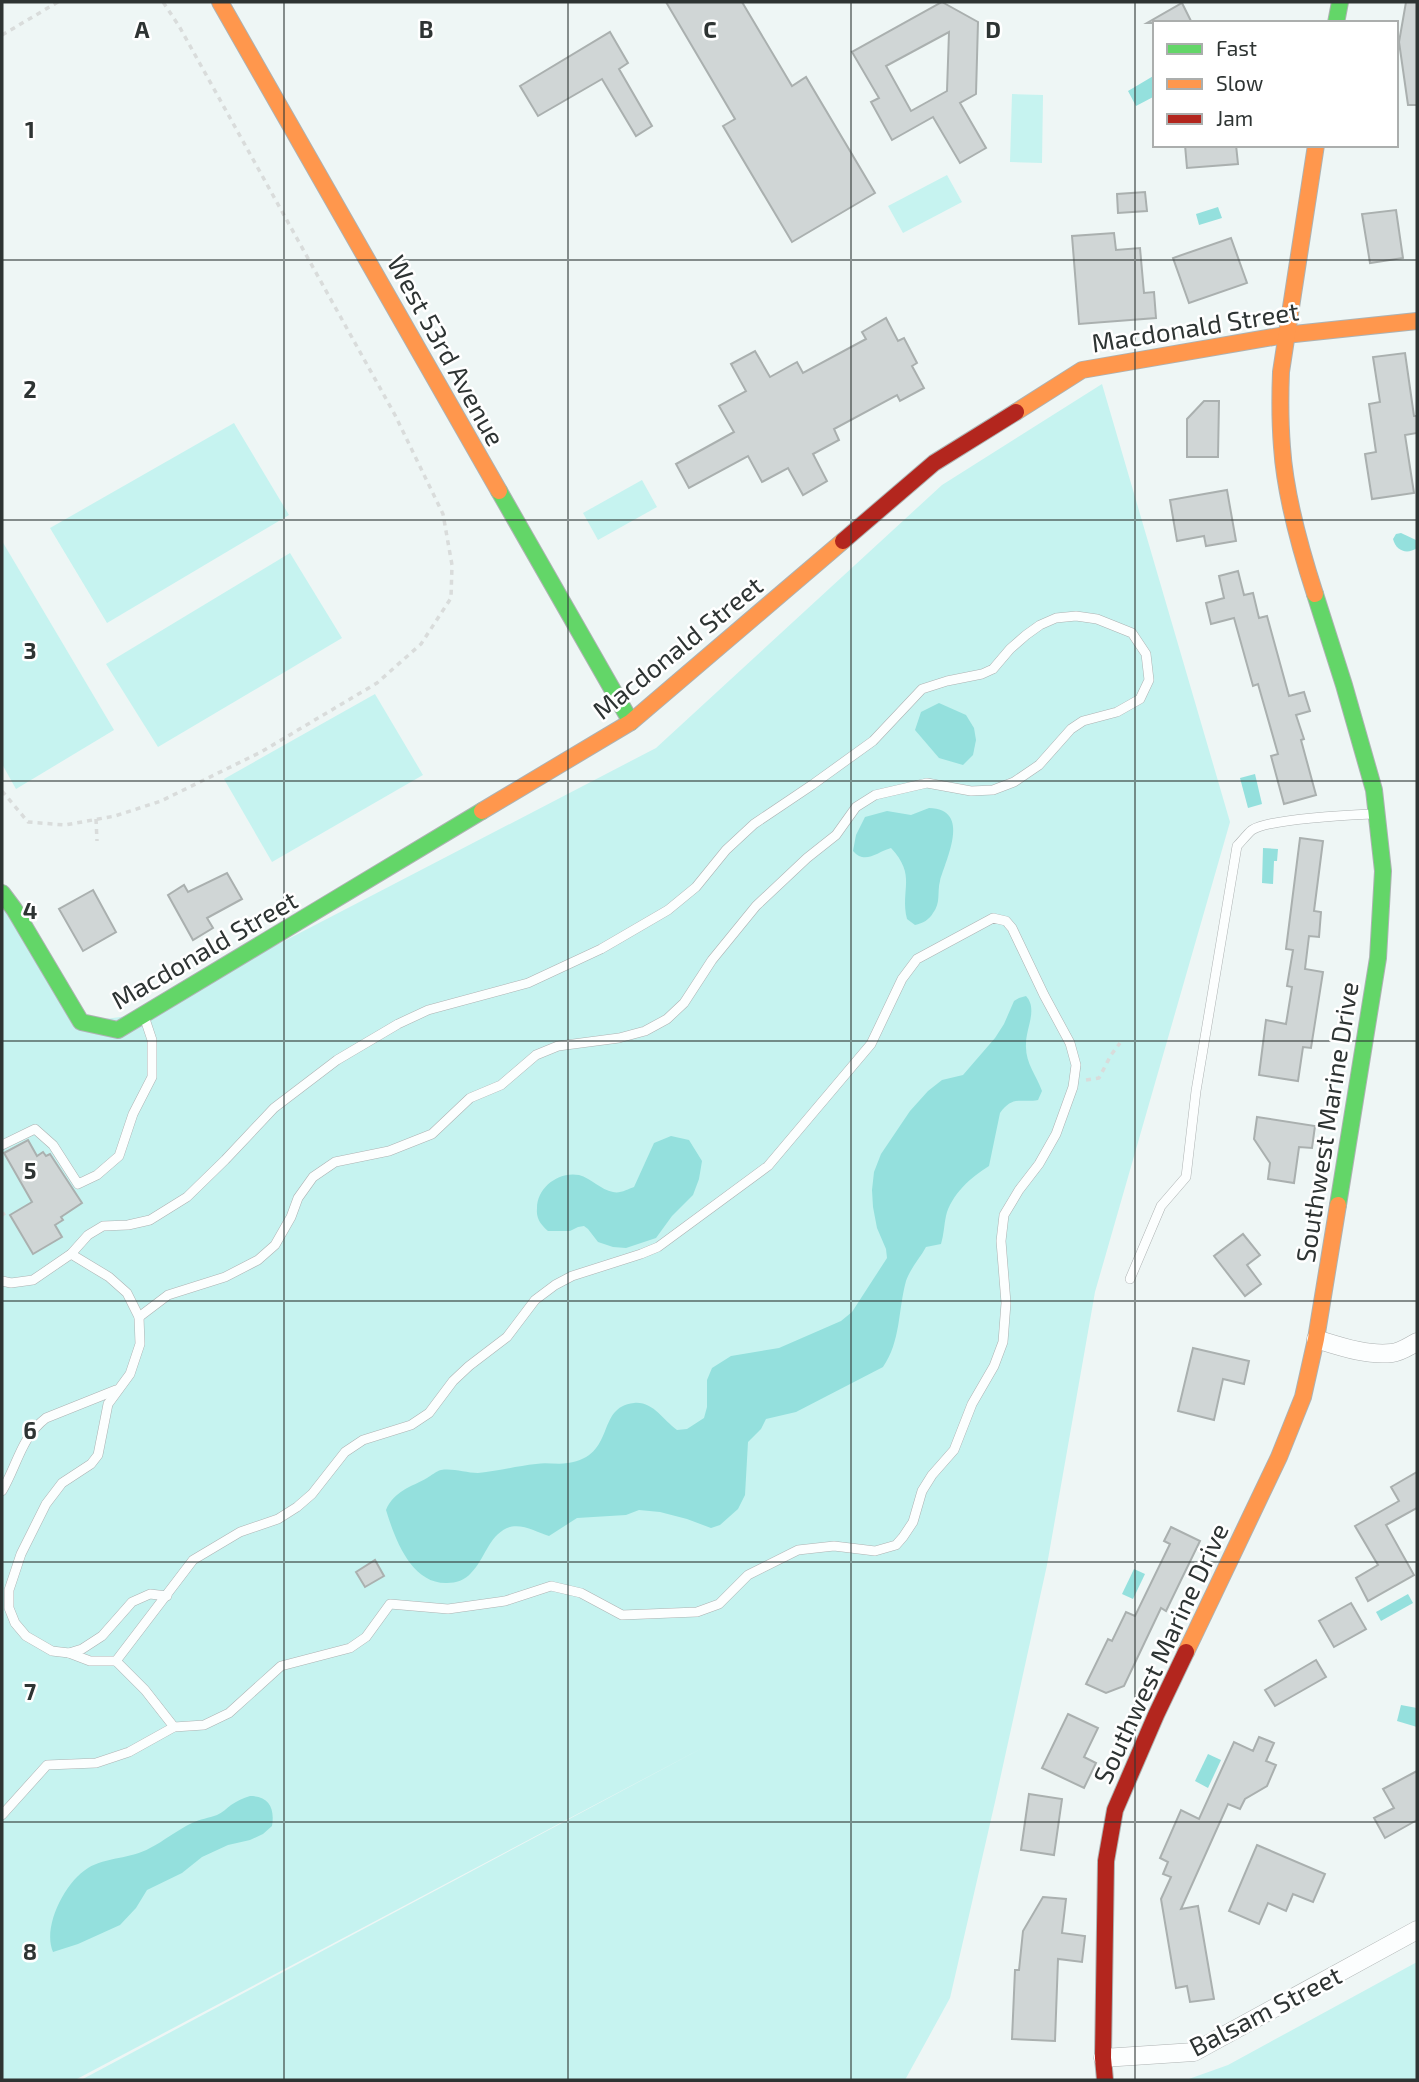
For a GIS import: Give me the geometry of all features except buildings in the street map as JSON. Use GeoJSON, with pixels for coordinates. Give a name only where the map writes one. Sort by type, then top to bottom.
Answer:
{"type":"FeatureCollection","features":[{"type":"Feature","properties":{"kind":"street","name":"West 53rd Avenue"},"geometry":{"type":"LineString","coordinates":[[220,2],[631,722]]}},
{"type":"Feature","properties":{"kind":"street"},"geometry":{"type":"LineString","coordinates":[[1336,21],[1340,2]]}},
{"type":"Feature","properties":{"kind":"street","name":"Southwest Marine Drive"},"geometry":{"type":"LineString","coordinates":[[1105,2080],[1103,2058],[1106,1861],[1115,1810],[1156,1715],[1279,1457],[1303,1397],[1316,1339],[1378,958],[1383,871],[1374,790],[1308,574],[1288,489],[1282,450],[1280,372],[1316,147]]}},
{"type":"Feature","properties":{"kind":"street","name":"Macdonald Street"},"geometry":{"type":"LineString","coordinates":[[2,893],[81,1022],[118,1030],[631,722],[934,463],[1082,370],[1285,335],[1417,321]]}},
{"type":"Feature","properties":{"kind":"street"},"geometry":{"type":"LineString","coordinates":[[1316,1339],[1376,1353],[1393,1353],[1417,1342]]}},
{"type":"Feature","properties":{"kind":"street","name":"Balsam Street"},"geometry":{"type":"LineString","coordinates":[[1103,2058],[1194,2052],[1417,1930]]}},
{"type":"Feature","properties":{"kind":"lane"},"geometry":{"type":"LineString","coordinates":[[2,1280],[12,1283],[33,1280],[71,1254],[88,1235],[103,1226],[150,1220],[187,1197],[274,1108],[337,1060],[398,1024],[428,1010],[528,983],[601,949],[668,910],[696,887],[726,850],[754,824],[873,741],[922,689],[993,669],[1026,635],[1056,618],[1076,616],[1097,619],[1132,633],[1146,654],[1149,680],[1140,699],[1117,712],[1083,721],[1059,741],[1040,765],[1014,782],[993,790],[971,791],[927,783],[875,795],[856,807],[836,835],[756,906],[712,960],[684,1003],[667,1019],[645,1031],[619,1038],[558,1046],[547,1050],[536,1055],[500,1085],[470,1098],[432,1134],[389,1151],[335,1162],[313,1177],[298,1198],[275,1245],[258,1260],[225,1277],[168,1295],[139,1317]]}},
{"type":"Feature","properties":{"kind":"lane"},"geometry":{"type":"LineString","coordinates":[[1130,1279],[1161,1206],[1186,1177],[1196,1091],[1237,846],[1254,829],[1272,824],[1378,814]]}},
{"type":"Feature","properties":{"kind":"lane"},"geometry":{"type":"LineString","coordinates":[[2,1815],[47,1766],[96,1763],[129,1752],[174,1727],[204,1725],[229,1713],[281,1666],[350,1648],[366,1637],[390,1604],[448,1609],[505,1601],[551,1586],[581,1593],[622,1615],[697,1612],[719,1604],[748,1575],[798,1550],[834,1546],[875,1551],[896,1545],[914,1522],[922,1491],[954,1450],[972,1404],[995,1366],[1003,1342],[1006,1303],[1001,1241],[1004,1215],[1056,1134],[1073,1087],[1076,1065],[1070,1043],[1012,928],[1006,921],[993,918],[917,959],[902,979],[870,1044],[768,1166],[658,1247],[555,1284],[535,1300],[507,1337],[461,1373],[429,1413],[411,1425],[363,1440],[345,1452],[312,1494],[297,1507],[278,1519],[240,1532],[193,1560],[116,1661]]}},
{"type":"Feature","properties":{"kind":"lane"},"geometry":{"type":"LineString","coordinates":[[2,1145],[35,1129],[53,1144],[78,1184],[97,1175],[119,1156],[133,1114],[152,1077],[152,1040],[144,1014]]}},
{"type":"Feature","properties":{"kind":"lane"},"geometry":{"type":"LineString","coordinates":[[71,1254],[109,1277],[127,1293],[139,1317],[141,1344],[130,1374],[108,1404],[98,1455],[91,1464],[62,1483],[46,1504],[21,1554],[9,1590],[9,1608],[15,1623],[26,1636],[52,1651],[69,1653],[90,1661],[116,1661],[145,1690],[174,1727]]}},
{"type":"Feature","properties":{"kind":"lane"},"geometry":{"type":"LineString","coordinates":[[2,1491],[27,1437],[37,1425],[46,1418],[118,1390]]}},
{"type":"Feature","properties":{"kind":"lane"},"geometry":{"type":"LineString","coordinates":[[69,1653],[82,1649],[102,1636],[132,1602],[150,1594],[167,1596]]}},
{"type":"Feature","properties":{"kind":"path"},"geometry":{"type":"LineString","coordinates":[[2,35],[58,2]]}},
{"type":"Feature","properties":{"kind":"path"},"geometry":{"type":"LineString","coordinates":[[2,791],[28,822],[65,825],[115,816],[161,801],[261,752],[377,682],[421,645],[451,598],[452,565],[443,514],[395,415],[163,2]]}},
{"type":"Feature","properties":{"kind":"path"},"geometry":{"type":"LineString","coordinates":[[96,819],[97,841]]}},
{"type":"Feature","properties":{"kind":"path"},"geometry":{"type":"LineString","coordinates":[[1074,1080],[1099,1078],[1120,1043]]}},
{"type":"Feature","properties":{"kind":"shaded area"},"geometry":{"type":"Polygon","coordinates":[[[1153,76],[1153,97],[1136,106],[1128,91],[1153,76]]]}},
{"type":"Feature","properties":{"kind":"shaded area"},"geometry":{"type":"Polygon","coordinates":[[[1012,94],[1043,95],[1042,163],[1010,162],[1012,94]]]}},
{"type":"Feature","properties":{"kind":"shaded area"},"geometry":{"type":"Polygon","coordinates":[[[947,175],[962,202],[903,233],[888,206],[947,175]]]}},
{"type":"Feature","properties":{"kind":"shaded area"},"geometry":{"type":"Polygon","coordinates":[[[1218,207],[1222,218],[1199,225],[1196,214],[1218,207]]]}},
{"type":"Feature","properties":{"kind":"shaded area"},"geometry":{"type":"Polygon","coordinates":[[[1102,384],[1230,822],[1095,1292],[1047,1565],[950,1998],[905,2080],[81,2080],[706,1746],[75,2080],[2,2080],[2,893],[81,1022],[144,1014],[656,748],[942,485],[1102,384]]]}},
{"type":"Feature","properties":{"kind":"shaded area"},"geometry":{"type":"Polygon","coordinates":[[[234,423],[289,515],[107,623],[50,528],[234,423]]]}},
{"type":"Feature","properties":{"kind":"shaded area"},"geometry":{"type":"Polygon","coordinates":[[[642,480],[657,507],[598,540],[583,513],[642,480]]]}},
{"type":"Feature","properties":{"kind":"shaded area"},"geometry":{"type":"Polygon","coordinates":[[[1401,533],[1416,540],[1417,548],[1409,551],[1399,549],[1393,539],[1396,534],[1401,533]]]}},
{"type":"Feature","properties":{"kind":"shaded area"},"geometry":{"type":"Polygon","coordinates":[[[2,541],[114,730],[16,789],[2,764],[2,541]]]}},
{"type":"Feature","properties":{"kind":"shaded area"},"geometry":{"type":"Polygon","coordinates":[[[290,553],[342,638],[158,747],[106,664],[290,553]]]}},
{"type":"Feature","properties":{"kind":"shaded area"},"geometry":{"type":"Polygon","coordinates":[[[375,694],[423,775],[272,862],[224,779],[375,694]]]}},
{"type":"Feature","properties":{"kind":"shaded area"},"geometry":{"type":"Polygon","coordinates":[[[939,703],[966,715],[974,728],[976,740],[973,755],[963,765],[939,758],[915,730],[921,712],[939,703]]]}},
{"type":"Feature","properties":{"kind":"shaded area"},"geometry":{"type":"Polygon","coordinates":[[[1255,774],[1262,804],[1248,808],[1240,778],[1255,774]]]}},
{"type":"Feature","properties":{"kind":"shaded area"},"geometry":{"type":"Polygon","coordinates":[[[929,808],[942,811],[950,817],[953,837],[935,909],[928,919],[915,925],[907,919],[905,908],[906,875],[899,858],[891,848],[867,857],[853,851],[856,835],[865,817],[887,811],[911,815],[929,808]]]}},
{"type":"Feature","properties":{"kind":"shaded area"},"geometry":{"type":"Polygon","coordinates":[[[1263,848],[1278,849],[1277,861],[1274,861],[1273,884],[1262,883],[1263,848]]]}},
{"type":"Feature","properties":{"kind":"shaded area"},"geometry":{"type":"Polygon","coordinates":[[[1026,996],[1031,1013],[1026,1051],[1042,1091],[1038,1100],[1013,1102],[1000,1113],[989,1166],[957,1194],[946,1216],[941,1244],[926,1247],[908,1277],[893,1347],[883,1367],[796,1412],[766,1419],[761,1429],[748,1442],[745,1495],[738,1509],[720,1525],[711,1528],[660,1512],[639,1510],[626,1515],[577,1518],[549,1536],[528,1528],[512,1526],[495,1537],[476,1567],[460,1581],[434,1581],[414,1568],[394,1534],[386,1510],[404,1490],[441,1470],[478,1473],[583,1459],[594,1451],[614,1413],[622,1406],[634,1403],[652,1408],[677,1430],[687,1429],[704,1418],[707,1407],[707,1380],[712,1368],[731,1356],[779,1348],[841,1321],[852,1312],[887,1258],[877,1228],[872,1190],[874,1172],[881,1154],[910,1111],[928,1091],[942,1080],[963,1075],[995,1038],[1014,1001],[1026,996]]]}},
{"type":"Feature","properties":{"kind":"shaded area"},"geometry":{"type":"Polygon","coordinates":[[[671,1136],[689,1140],[702,1161],[693,1195],[672,1216],[656,1238],[626,1248],[613,1247],[598,1242],[584,1226],[570,1231],[548,1231],[541,1223],[537,1215],[538,1201],[550,1182],[571,1174],[588,1179],[609,1191],[627,1190],[634,1187],[654,1143],[671,1136]]]}},
{"type":"Feature","properties":{"kind":"shaded area"},"geometry":{"type":"Polygon","coordinates":[[[1134,1569],[1145,1574],[1133,1599],[1122,1594],[1134,1569]]]}},
{"type":"Feature","properties":{"kind":"shaded area"},"geometry":{"type":"Polygon","coordinates":[[[1408,1594],[1413,1603],[1381,1621],[1376,1612],[1408,1594]]]}},
{"type":"Feature","properties":{"kind":"shaded area"},"geometry":{"type":"Polygon","coordinates":[[[1401,1705],[1417,1708],[1417,1727],[1397,1721],[1401,1705]]]}},
{"type":"Feature","properties":{"kind":"shaded area"},"geometry":{"type":"Polygon","coordinates":[[[1208,1754],[1221,1760],[1208,1788],[1195,1781],[1208,1754]]]}},
{"type":"Feature","properties":{"kind":"shaded area"},"geometry":{"type":"Polygon","coordinates":[[[250,1796],[262,1798],[271,1809],[272,1826],[263,1834],[202,1857],[182,1873],[147,1890],[136,1908],[120,1925],[53,1952],[50,1942],[53,1918],[64,1894],[79,1875],[95,1864],[143,1852],[186,1826],[217,1815],[250,1796]]]}},
{"type":"Feature","properties":{"kind":"shaded area"},"geometry":{"type":"Polygon","coordinates":[[[1417,1962],[1417,2080],[1186,2080],[1228,2065],[1417,1962]]]}},
{"type":"Feature","properties":{"kind":"traffic: fast"},"geometry":{"type":"LineString","coordinates":[[1336,21],[1340,2]]}},
{"type":"Feature","properties":{"kind":"traffic: fast"},"geometry":{"type":"LineString","coordinates":[[499,491],[631,722]]}},
{"type":"Feature","properties":{"kind":"traffic: fast"},"geometry":{"type":"LineString","coordinates":[[1315,594],[1374,790],[1383,871],[1378,958],[1338,1205]]}},
{"type":"Feature","properties":{"kind":"traffic: fast"},"geometry":{"type":"LineString","coordinates":[[2,893],[81,1022],[118,1030],[482,811]]}},
{"type":"Feature","properties":{"kind":"traffic: slow"},"geometry":{"type":"LineString","coordinates":[[220,2],[499,491]]}},
{"type":"Feature","properties":{"kind":"traffic: slow"},"geometry":{"type":"LineString","coordinates":[[1315,594],[1286,483],[1280,400],[1281,372],[1316,147]]}},
{"type":"Feature","properties":{"kind":"traffic: slow"},"geometry":{"type":"LineString","coordinates":[[1016,412],[1082,370],[1285,335],[1417,321]]}},
{"type":"Feature","properties":{"kind":"traffic: slow"},"geometry":{"type":"LineString","coordinates":[[482,811],[631,722],[843,541]]}},
{"type":"Feature","properties":{"kind":"traffic: slow"},"geometry":{"type":"LineString","coordinates":[[1186,1652],[1279,1457],[1303,1397],[1316,1339],[1338,1205]]}},
{"type":"Feature","properties":{"kind":"traffic: jam"},"geometry":{"type":"LineString","coordinates":[[843,541],[934,463],[1016,412]]}},
{"type":"Feature","properties":{"kind":"traffic: jam"},"geometry":{"type":"LineString","coordinates":[[1105,2080],[1103,2058],[1106,1861],[1115,1810],[1186,1652]]}}]}
